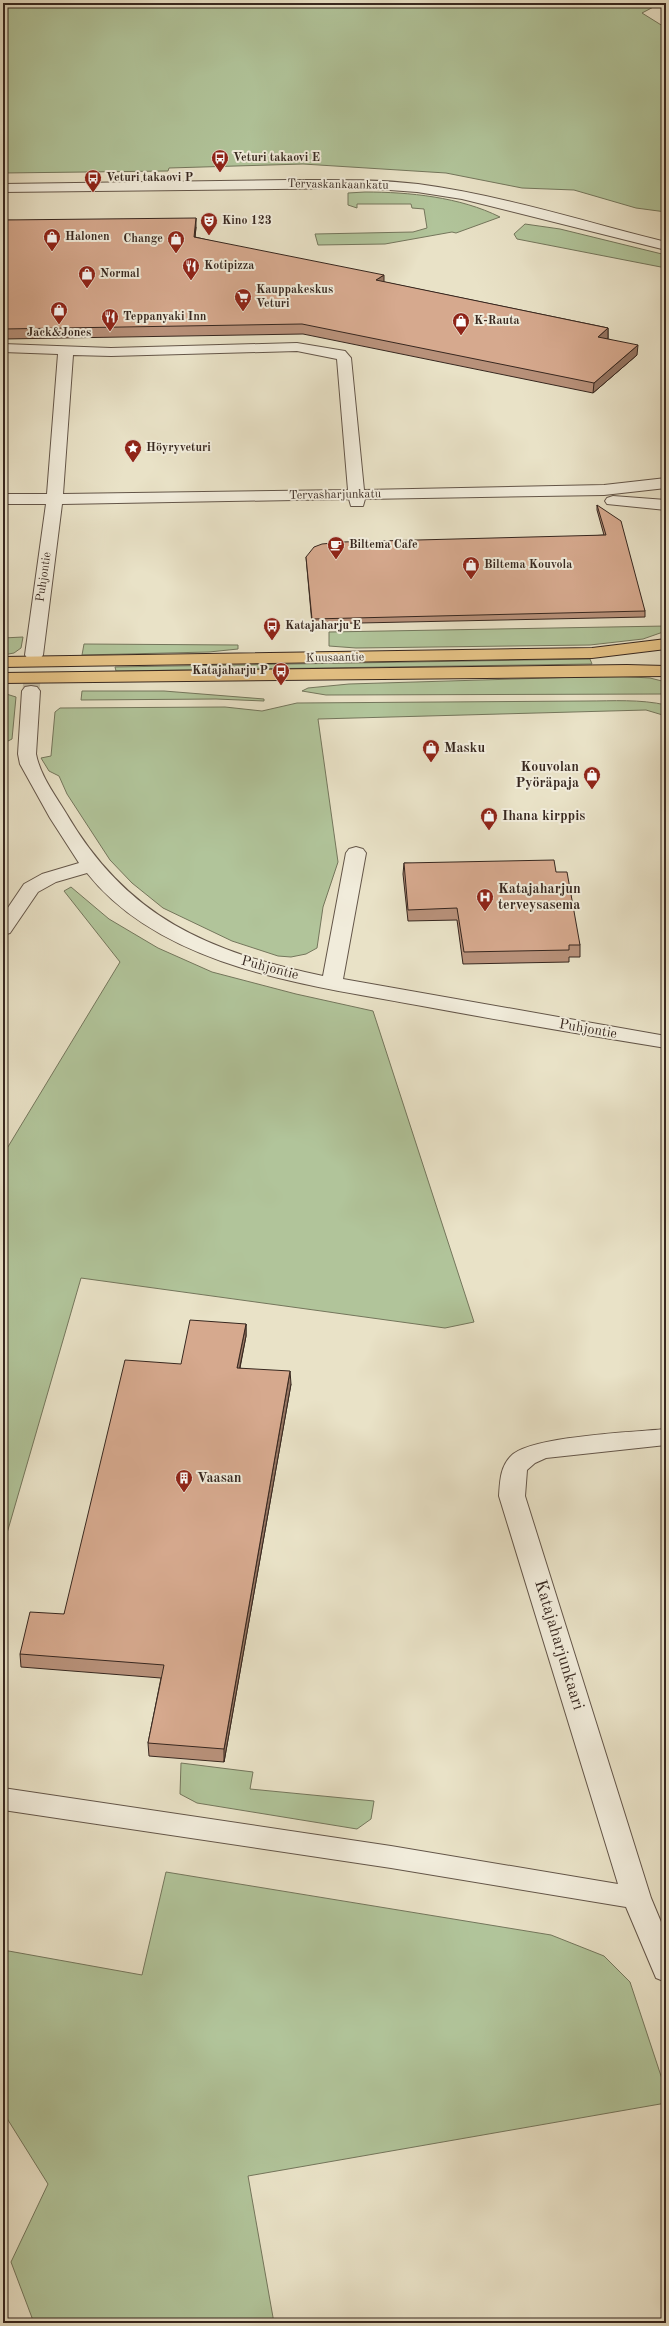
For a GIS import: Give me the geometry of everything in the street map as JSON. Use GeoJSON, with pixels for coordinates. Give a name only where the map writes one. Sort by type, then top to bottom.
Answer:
{"type":"FeatureCollection","features":[{"type":"Feature","properties":{"kind":"main road","name":"Kuusaantie"},"geometry":{"type":"LineString","coordinates":[[3,662],[592,653],[619,651],[666,644]]}},
{"type":"Feature","properties":{"kind":"main road","name":"Kuusaantie"},"geometry":{"type":"LineString","coordinates":[[3,678],[627,670],[666,671]]}},
{"type":"Feature","properties":{"kind":"street","name":"Tervaskankaankatu"},"geometry":{"type":"LineString","coordinates":[[3,182],[288,178],[408,181],[470,189],[666,238]]}},
{"type":"Feature","properties":{"kind":"street","name":"Tervaskankaankatu"},"geometry":{"type":"LineString","coordinates":[[3,188],[288,184],[399,187],[462,195],[666,246]]}},
{"type":"Feature","properties":{"kind":"street"},"geometry":{"type":"LineString","coordinates":[[3,348],[66,349],[112,352],[297,347],[340,354],[344,358],[346,364],[358,499]]}},
{"type":"Feature","properties":{"kind":"street","name":"Puhjontie"},"geometry":{"type":"LineString","coordinates":[[34,655],[54,503],[66,349]]}},
{"type":"Feature","properties":{"kind":"street"},"geometry":{"type":"LineString","coordinates":[[666,483],[658,490],[658,496],[666,504]]}},
{"type":"Feature","properties":{"kind":"street","name":"Tervasharjunkatu"},"geometry":{"type":"LineString","coordinates":[[358,499],[604,490],[666,483]]}},
{"type":"Feature","properties":{"kind":"street","name":"Tervasharjunkatu"},"geometry":{"type":"LineString","coordinates":[[3,499],[54,503]]}},
{"type":"Feature","properties":{"kind":"street","name":"Tervasharjunkatu"},"geometry":{"type":"LineString","coordinates":[[3,508],[54,503],[358,499],[623,501],[666,504]]}},
{"type":"Feature","properties":{"kind":"street","name":"Puhjontie"},"geometry":{"type":"LineString","coordinates":[[31,691],[27,754],[29,764],[89,866],[123,899],[188,940],[240,961],[332,983],[666,1042]]}},
{"type":"Feature","properties":{"kind":"street"},"geometry":{"type":"LineString","coordinates":[[332,983],[356,853]]}},
{"type":"Feature","properties":{"kind":"street"},"geometry":{"type":"LineString","coordinates":[[3,929],[31,888],[50,878],[89,866]]}},
{"type":"Feature","properties":{"kind":"street","name":"Katajaharjunkaari"},"geometry":{"type":"LineString","coordinates":[[666,1437],[545,1450],[530,1454],[518,1461],[513,1473],[512,1496],[637,1898],[666,1970]]}},
{"type":"Feature","properties":{"kind":"street"},"geometry":{"type":"LineString","coordinates":[[3,1799],[391,1857],[637,1898]]}},
{"type":"Feature","properties":{"kind":"green space"},"geometry":{"type":"Polygon","coordinates":[[[3,3],[661,3],[642,13],[666,28],[666,212],[636,208],[574,190],[522,188],[446,173],[303,164],[169,168],[168,171],[3,173],[3,3]]]}},
{"type":"Feature","properties":{"kind":"green space"},"geometry":{"type":"Polygon","coordinates":[[[348,193],[399,193],[451,200],[485,210],[500,217],[456,233],[452,232],[385,244],[318,245],[315,234],[413,232],[427,228],[424,209],[412,208],[411,204],[357,204],[357,208],[348,205],[348,193]]]}},
{"type":"Feature","properties":{"kind":"green space"},"geometry":{"type":"Polygon","coordinates":[[[525,224],[560,229],[666,255],[666,268],[517,239],[514,234],[525,224]]]}},
{"type":"Feature","properties":{"kind":"green space"},"geometry":{"type":"Polygon","coordinates":[[[666,626],[666,631],[643,639],[590,645],[356,648],[329,646],[329,632],[666,626]]]}},
{"type":"Feature","properties":{"kind":"green space"},"geometry":{"type":"Polygon","coordinates":[[[23,637],[21,648],[14,653],[3,655],[3,638],[23,637]]]}},
{"type":"Feature","properties":{"kind":"green space"},"geometry":{"type":"Polygon","coordinates":[[[84,644],[238,645],[238,649],[209,652],[82,655],[84,644]]]}},
{"type":"Feature","properties":{"kind":"green space"},"geometry":{"type":"Polygon","coordinates":[[[590,659],[592,664],[116,671],[115,667],[590,659]]]}},
{"type":"Feature","properties":{"kind":"green space"},"geometry":{"type":"Polygon","coordinates":[[[614,676],[650,678],[666,682],[666,694],[326,695],[302,691],[308,688],[349,684],[614,676]]]}},
{"type":"Feature","properties":{"kind":"green space"},"geometry":{"type":"Polygon","coordinates":[[[82,691],[164,691],[264,699],[264,701],[216,699],[81,700],[82,691]]]}},
{"type":"Feature","properties":{"kind":"green space"},"geometry":{"type":"Polygon","coordinates":[[[3,693],[16,697],[12,739],[8,741],[3,738],[3,693]]]}},
{"type":"Feature","properties":{"kind":"green space"},"geometry":{"type":"Polygon","coordinates":[[[626,701],[666,705],[666,716],[646,710],[318,719],[338,862],[323,907],[317,948],[306,954],[291,957],[278,956],[232,941],[163,908],[132,883],[110,860],[67,794],[59,776],[49,771],[41,758],[51,756],[55,712],[60,708],[225,707],[262,711],[297,703],[626,701]]]}},
{"type":"Feature","properties":{"kind":"green space"},"geometry":{"type":"Polygon","coordinates":[[[71,887],[109,919],[158,948],[212,972],[296,994],[373,1011],[474,1322],[445,1328],[81,1278],[3,1547],[3,1155],[120,962],[64,891],[71,887]]]}},
{"type":"Feature","properties":{"kind":"green space"},"geometry":{"type":"Polygon","coordinates":[[[181,1763],[253,1772],[250,1789],[374,1801],[371,1819],[357,1829],[197,1803],[180,1794],[181,1763]]]}},
{"type":"Feature","properties":{"kind":"green space"},"geometry":{"type":"Polygon","coordinates":[[[166,1872],[551,1935],[604,1956],[630,1982],[666,2091],[666,2103],[248,2176],[274,2323],[34,2323],[11,2262],[48,2184],[3,2112],[3,1950],[142,1975],[166,1872]]]}},
{"type":"Feature","properties":{"kind":"building","name":"Kauppakeskus Veturi"},"geometry":{"type":"Polygon","coordinates":[[[196,218],[194,237],[384,275],[376,280],[608,328],[598,337],[638,345],[594,383],[302,324],[3,329],[3,220],[196,218]]]}},
{"type":"Feature","properties":{"kind":"building","name":"Biltema Kouvola"},"geometry":{"type":"Polygon","coordinates":[[[597,505],[621,521],[645,611],[312,619],[306,557],[314,547],[322,544],[342,542],[606,535],[597,505]]]}},
{"type":"Feature","properties":{"kind":"building","name":"Katajaharjun terveysasema"},"geometry":{"type":"Polygon","coordinates":[[[554,860],[556,872],[567,872],[580,945],[569,945],[569,950],[464,952],[457,908],[408,910],[404,863],[554,860]]]}},
{"type":"Feature","properties":{"kind":"building","name":"Vaasan"},"geometry":{"type":"Polygon","coordinates":[[[190,1320],[246,1324],[237,1368],[290,1371],[224,1749],[148,1743],[164,1665],[20,1654],[30,1612],[64,1614],[125,1360],[181,1364],[190,1320]]]}},
{"type":"Feature","properties":{"kind":"tunnel"},"geometry":{"type":"LineString","coordinates":[[31,691],[34,655]]}},
{"type":"Feature","properties":{"kind":"place","name":"Veturi takaovi E"},"geometry":{"type":"Point","coordinates":[220,173]}},
{"type":"Feature","properties":{"kind":"place","name":"Veturi takaovi P"},"geometry":{"type":"Point","coordinates":[93,193]}},
{"type":"Feature","properties":{"kind":"place","name":"Kino 123"},"geometry":{"type":"Point","coordinates":[209,236]}},
{"type":"Feature","properties":{"kind":"place","name":"Halonen"},"geometry":{"type":"Point","coordinates":[52,252]}},
{"type":"Feature","properties":{"kind":"place","name":"Change"},"geometry":{"type":"Point","coordinates":[176,254]}},
{"type":"Feature","properties":{"kind":"place","name":"Kotipizza"},"geometry":{"type":"Point","coordinates":[191,281]}},
{"type":"Feature","properties":{"kind":"place","name":"Normal"},"geometry":{"type":"Point","coordinates":[87,289]}},
{"type":"Feature","properties":{"kind":"place","name":"Kauppakeskus Veturi"},"geometry":{"type":"Point","coordinates":[243,312]}},
{"type":"Feature","properties":{"kind":"place","name":"Jack&Jones"},"geometry":{"type":"Point","coordinates":[59,325]}},
{"type":"Feature","properties":{"kind":"place","name":"Teppanyaki Inn"},"geometry":{"type":"Point","coordinates":[110,332]}},
{"type":"Feature","properties":{"kind":"place","name":"K-Rauta"},"geometry":{"type":"Point","coordinates":[461,336]}},
{"type":"Feature","properties":{"kind":"place","name":"Höyryveturi"},"geometry":{"type":"Point","coordinates":[133,463]}},
{"type":"Feature","properties":{"kind":"place","name":"Biltema Cafe"},"geometry":{"type":"Point","coordinates":[336,560]}},
{"type":"Feature","properties":{"kind":"place","name":"Biltema Kouvola"},"geometry":{"type":"Point","coordinates":[471,580]}},
{"type":"Feature","properties":{"kind":"place","name":"Katajaharju E"},"geometry":{"type":"Point","coordinates":[272,641]}},
{"type":"Feature","properties":{"kind":"place","name":"Katajaharju P"},"geometry":{"type":"Point","coordinates":[281,686]}},
{"type":"Feature","properties":{"kind":"place","name":"Masku"},"geometry":{"type":"Point","coordinates":[431,763]}},
{"type":"Feature","properties":{"kind":"place","name":"Kouvolan Pyöräpaja"},"geometry":{"type":"Point","coordinates":[592,790]}},
{"type":"Feature","properties":{"kind":"place","name":"Ihana kirppis"},"geometry":{"type":"Point","coordinates":[489,831]}},
{"type":"Feature","properties":{"kind":"place","name":"Katajaharjun terveysasema"},"geometry":{"type":"Point","coordinates":[485,912]}},
{"type":"Feature","properties":{"kind":"place","name":"Vaasan"},"geometry":{"type":"Point","coordinates":[184,1493]}}]}
